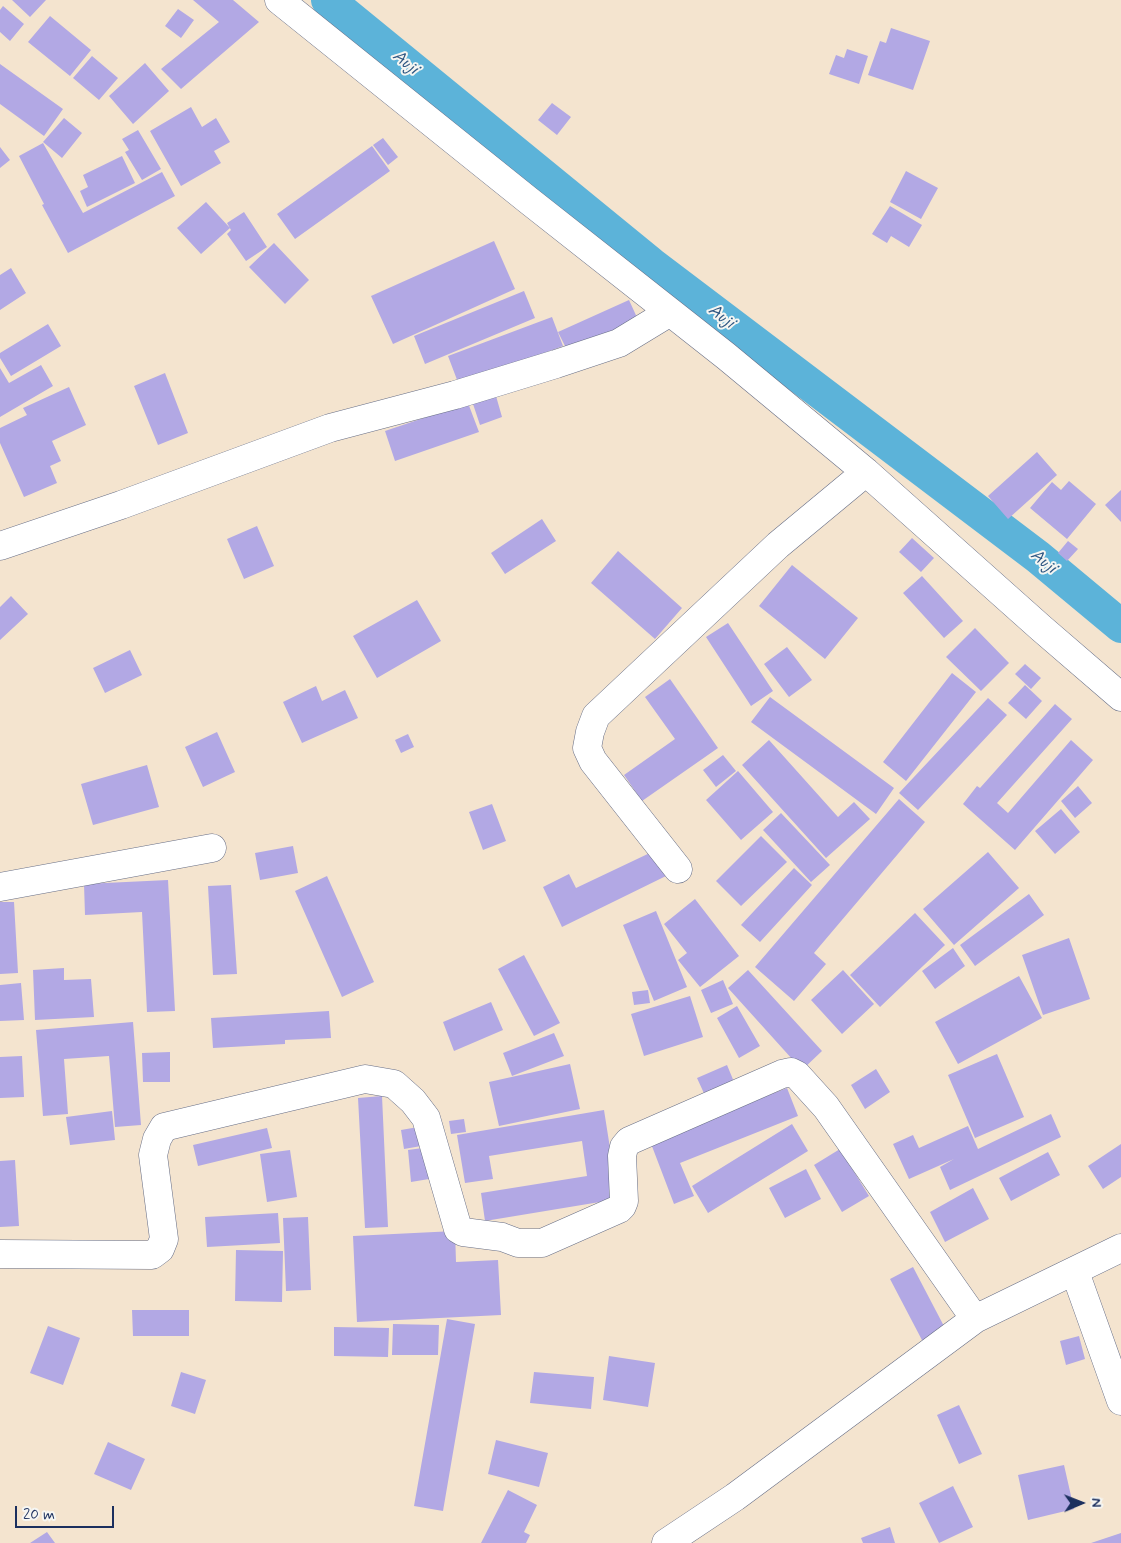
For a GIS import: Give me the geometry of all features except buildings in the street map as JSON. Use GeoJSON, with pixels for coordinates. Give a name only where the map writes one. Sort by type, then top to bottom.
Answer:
{"type":"FeatureCollection","features":[{"type":"Feature","properties":{"kind":"street"},"geometry":{"type":"LineString","coordinates":[[279,0],[734,362],[866,472],[1121,697]]}},
{"type":"Feature","properties":{"kind":"street"},"geometry":{"type":"LineString","coordinates":[[0,546],[121,505],[330,428],[455,395],[619,343],[670,312]]}},
{"type":"Feature","properties":{"kind":"street"},"geometry":{"type":"LineString","coordinates":[[678,869],[593,761],[588,748],[590,732],[596,716],[778,545],[866,472]]}},
{"type":"Feature","properties":{"kind":"street"},"geometry":{"type":"LineString","coordinates":[[0,887],[212,848]]}},
{"type":"Feature","properties":{"kind":"street"},"geometry":{"type":"LineString","coordinates":[[0,1254],[152,1255],[160,1249],[164,1240],[152,1155],[157,1139],[164,1127],[365,1079],[394,1084],[413,1101],[426,1118],[458,1229],[463,1232],[502,1237],[518,1243],[542,1243],[622,1206],[624,1201],[622,1156],[628,1141],[782,1074],[791,1072],[797,1075],[826,1107],[975,1319]]}},
{"type":"Feature","properties":{"kind":"street"},"geometry":{"type":"LineString","coordinates":[[666,1543],[735,1497],[975,1319],[1121,1248]]}},
{"type":"Feature","properties":{"kind":"street"},"geometry":{"type":"LineString","coordinates":[[1075,1272],[1121,1401]]}},
{"type":"Feature","properties":{"kind":"waterway","name":"Auji"},"geometry":{"type":"LineString","coordinates":[[328,0],[651,264],[1038,557],[1121,626]]}}]}
